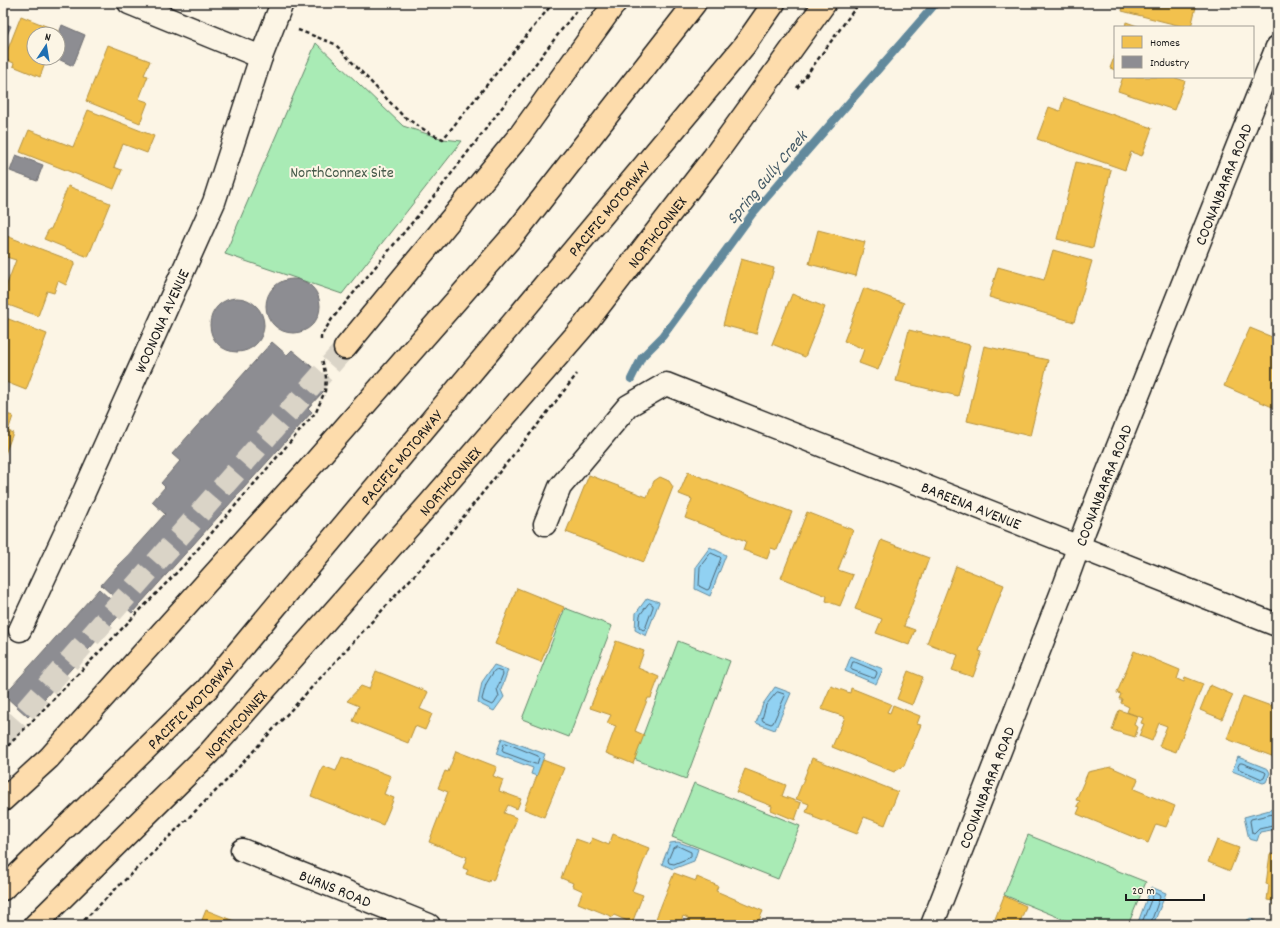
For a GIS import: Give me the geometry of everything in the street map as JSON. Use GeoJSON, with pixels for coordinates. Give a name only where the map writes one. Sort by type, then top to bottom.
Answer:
{"type":"FeatureCollection","features":[{"type":"Feature","properties":{"kind":"highway"},"geometry":{"type":"LineString","coordinates":[[345,348],[520,135],[615,3]]}},
{"type":"Feature","properties":{"kind":"highway"},"geometry":{"type":"LineString","coordinates":[[3,800],[49,758],[314,463],[516,231],[695,3]]}},
{"type":"Feature","properties":{"kind":"highway","name":"PACIFIC MOTORWAY"},"geometry":{"type":"LineString","coordinates":[[3,889],[208,689],[744,46],[774,3]]}},
{"type":"Feature","properties":{"kind":"highway","name":"NORTHCONNEX"},"geometry":{"type":"LineString","coordinates":[[35,925],[209,753],[582,328],[713,158],[825,3]]}},
{"type":"Feature","properties":{"kind":"street"},"geometry":{"type":"LineString","coordinates":[[129,3],[261,57]]}},
{"type":"Feature","properties":{"kind":"street","name":"WOONONA AVENUE"},"geometry":{"type":"LineString","coordinates":[[20,630],[76,510],[214,202],[261,57],[279,12]]}},
{"type":"Feature","properties":{"kind":"street","name":"COONANBARRA ROAD"},"geometry":{"type":"LineString","coordinates":[[932,925],[1079,546],[1277,47]]}},
{"type":"Feature","properties":{"kind":"street","name":"BAREENA AVENUE"},"geometry":{"type":"LineString","coordinates":[[545,524],[560,487],[628,406],[666,384],[1277,625]]}},
{"type":"Feature","properties":{"kind":"street","name":"BURNS ROAD"},"geometry":{"type":"LineString","coordinates":[[242,850],[429,925]]}},
{"type":"Feature","properties":{"kind":"path"},"geometry":{"type":"LineString","coordinates":[[279,12],[335,44],[403,116],[431,134],[443,139],[552,3]]}},
{"type":"Feature","properties":{"kind":"path"},"geometry":{"type":"LineString","coordinates":[[320,346],[321,336],[332,319],[435,195],[578,9]]}},
{"type":"Feature","properties":{"kind":"path"},"geometry":{"type":"LineString","coordinates":[[3,751],[184,565],[316,412],[326,391],[326,377],[322,359]]}},
{"type":"Feature","properties":{"kind":"green space","name":"NorthConnex Site"},"geometry":{"type":"Polygon","coordinates":[[[316,43],[403,126],[443,139],[462,141],[342,294],[225,254],[316,43]]]}},
{"type":"Feature","properties":{"kind":"green space"},"geometry":{"type":"Polygon","coordinates":[[[565,608],[612,626],[569,737],[522,719],[565,608]]]}},
{"type":"Feature","properties":{"kind":"green space"},"geometry":{"type":"Polygon","coordinates":[[[678,641],[730,661],[686,779],[634,759],[678,641]]]}},
{"type":"Feature","properties":{"kind":"green space"},"geometry":{"type":"Polygon","coordinates":[[[694,783],[800,826],[778,879],[672,837],[694,783]]]}},
{"type":"Feature","properties":{"kind":"green space"},"geometry":{"type":"Polygon","coordinates":[[[1028,835],[1146,882],[1128,925],[1077,925],[1004,895],[1028,835]]]}},
{"type":"Feature","properties":{"kind":"water"},"geometry":{"type":"Polygon","coordinates":[[[710,547],[726,555],[710,596],[695,589],[696,566],[710,547]]]}},
{"type":"Feature","properties":{"kind":"water"},"geometry":{"type":"Polygon","coordinates":[[[647,598],[659,602],[646,636],[635,630],[636,613],[647,598]]]}},
{"type":"Feature","properties":{"kind":"water"},"geometry":{"type":"Polygon","coordinates":[[[851,656],[883,669],[876,684],[845,671],[851,656]]]}},
{"type":"Feature","properties":{"kind":"water"},"geometry":{"type":"Polygon","coordinates":[[[494,665],[508,670],[501,690],[504,697],[494,711],[478,703],[482,682],[494,665]]]}},
{"type":"Feature","properties":{"kind":"water"},"geometry":{"type":"Polygon","coordinates":[[[775,687],[791,693],[775,730],[756,723],[763,704],[775,687]]]}},
{"type":"Feature","properties":{"kind":"water"},"geometry":{"type":"Polygon","coordinates":[[[502,738],[545,754],[537,776],[531,774],[533,768],[496,754],[502,738]]]}},
{"type":"Feature","properties":{"kind":"water"},"geometry":{"type":"Polygon","coordinates":[[[1238,757],[1268,769],[1270,773],[1266,782],[1263,783],[1232,771],[1238,757]]]}},
{"type":"Feature","properties":{"kind":"water"},"geometry":{"type":"Polygon","coordinates":[[[1277,808],[1277,829],[1260,832],[1257,841],[1249,839],[1244,817],[1277,808]]]}},
{"type":"Feature","properties":{"kind":"water"},"geometry":{"type":"Polygon","coordinates":[[[678,842],[698,849],[694,861],[673,869],[662,864],[670,843],[678,842]]]}},
{"type":"Feature","properties":{"kind":"water"},"geometry":{"type":"Polygon","coordinates":[[[1151,887],[1166,893],[1153,925],[1137,925],[1151,887]]]}},
{"type":"Feature","properties":{"kind":"water"},"geometry":{"type":"Polygon","coordinates":[[[1251,918],[1259,925],[1239,925],[1240,924],[1251,918]]]}},
{"type":"Feature","properties":{"kind":"building: Homes"},"geometry":{"type":"Polygon","coordinates":[[[1124,3],[1197,3],[1191,26],[1181,26],[1122,11],[1124,3]]]}},
{"type":"Feature","properties":{"kind":"building: Homes"},"geometry":{"type":"Polygon","coordinates":[[[21,16],[46,26],[26,26],[26,66],[44,66],[40,77],[13,66],[14,63],[4,59],[21,16]]]}},
{"type":"Feature","properties":{"kind":"building: Homes"},"geometry":{"type":"Polygon","coordinates":[[[1126,22],[1137,26],[1125,26],[1126,22]]]}},
{"type":"Feature","properties":{"kind":"building: Homes"},"geometry":{"type":"Polygon","coordinates":[[[108,45],[150,61],[144,75],[148,76],[139,99],[148,102],[140,123],[86,101],[108,45]]]}},
{"type":"Feature","properties":{"kind":"building: Homes"},"geometry":{"type":"Polygon","coordinates":[[[1114,58],[1114,70],[1110,68],[1114,58]]]}},
{"type":"Feature","properties":{"kind":"building: Homes"},"geometry":{"type":"Polygon","coordinates":[[[1123,78],[1176,78],[1185,81],[1174,110],[1118,91],[1123,78]]]}},
{"type":"Feature","properties":{"kind":"building: Homes"},"geometry":{"type":"Polygon","coordinates":[[[1064,98],[1152,128],[1142,156],[1131,152],[1125,170],[1037,139],[1049,107],[1060,111],[1064,98]]]}},
{"type":"Feature","properties":{"kind":"building: Homes"},"geometry":{"type":"Polygon","coordinates":[[[88,110],[154,136],[147,153],[123,144],[114,167],[122,170],[114,189],[20,152],[29,130],[73,147],[88,110]]]}},
{"type":"Feature","properties":{"kind":"building: Homes"},"geometry":{"type":"Polygon","coordinates":[[[1076,162],[1111,170],[1093,248],[1057,239],[1076,162]]]}},
{"type":"Feature","properties":{"kind":"building: Homes"},"geometry":{"type":"Polygon","coordinates":[[[68,186],[110,203],[88,257],[44,239],[49,229],[51,229],[68,186]]]}},
{"type":"Feature","properties":{"kind":"building: Homes"},"geometry":{"type":"Polygon","coordinates":[[[818,230],[865,242],[856,276],[809,264],[818,230]]]}},
{"type":"Feature","properties":{"kind":"building: Homes"},"geometry":{"type":"Polygon","coordinates":[[[4,235],[75,262],[66,285],[58,281],[54,293],[47,291],[38,316],[3,303],[3,295],[16,260],[3,256],[4,235]]]}},
{"type":"Feature","properties":{"kind":"building: Homes"},"geometry":{"type":"Polygon","coordinates":[[[1053,250],[1092,261],[1074,322],[989,297],[998,267],[1044,280],[1053,250]]]}},
{"type":"Feature","properties":{"kind":"building: Homes"},"geometry":{"type":"Polygon","coordinates":[[[741,259],[774,268],[756,334],[723,325],[741,259]]]}},
{"type":"Feature","properties":{"kind":"building: Homes"},"geometry":{"type":"Polygon","coordinates":[[[864,288],[904,303],[878,370],[859,363],[864,349],[844,341],[864,288]]]}},
{"type":"Feature","properties":{"kind":"building: Homes"},"geometry":{"type":"Polygon","coordinates":[[[792,294],[825,307],[805,357],[772,344],[792,294]]]}},
{"type":"Feature","properties":{"kind":"building: Homes"},"geometry":{"type":"Polygon","coordinates":[[[6,318],[47,334],[26,390],[3,381],[3,327],[6,318]]]}},
{"type":"Feature","properties":{"kind":"building: Homes"},"geometry":{"type":"Polygon","coordinates":[[[1250,328],[1277,339],[1277,409],[1224,386],[1250,328]]]}},
{"type":"Feature","properties":{"kind":"building: Homes"},"geometry":{"type":"Polygon","coordinates":[[[909,330],[970,345],[958,396],[896,381],[909,330]]]}},
{"type":"Feature","properties":{"kind":"building: Homes"},"geometry":{"type":"Polygon","coordinates":[[[984,346],[1048,360],[1030,436],[967,421],[984,346]]]}},
{"type":"Feature","properties":{"kind":"building: Homes"},"geometry":{"type":"Polygon","coordinates":[[[3,413],[13,416],[8,431],[13,433],[3,459],[3,413]]]}},
{"type":"Feature","properties":{"kind":"building: Homes"},"geometry":{"type":"Polygon","coordinates":[[[688,472],[792,512],[777,550],[771,548],[767,559],[743,550],[746,541],[685,518],[692,499],[679,494],[688,472]]]}},
{"type":"Feature","properties":{"kind":"building: Homes"},"geometry":{"type":"Polygon","coordinates":[[[589,475],[647,497],[654,481],[660,477],[669,481],[673,487],[644,562],[566,532],[589,475]]]}},
{"type":"Feature","properties":{"kind":"building: Homes"},"geometry":{"type":"Polygon","coordinates":[[[807,512],[853,530],[838,570],[853,575],[840,606],[826,601],[827,596],[781,578],[807,512]]]}},
{"type":"Feature","properties":{"kind":"building: Homes"},"geometry":{"type":"Polygon","coordinates":[[[881,540],[929,558],[904,626],[915,630],[909,645],[876,633],[882,619],[855,609],[881,540]]]}},
{"type":"Feature","properties":{"kind":"building: Homes"},"geometry":{"type":"Polygon","coordinates":[[[956,566],[1004,585],[979,651],[982,652],[973,677],[952,670],[958,655],[927,643],[956,566]]]}},
{"type":"Feature","properties":{"kind":"building: Homes"},"geometry":{"type":"Polygon","coordinates":[[[517,588],[564,607],[541,662],[495,644],[517,588]]]}},
{"type":"Feature","properties":{"kind":"building: Homes"},"geometry":{"type":"Polygon","coordinates":[[[616,641],[644,651],[638,668],[659,677],[651,698],[648,698],[635,731],[644,735],[633,764],[606,753],[616,726],[607,723],[611,715],[590,708],[616,641]]]}},
{"type":"Feature","properties":{"kind":"building: Homes"},"geometry":{"type":"Polygon","coordinates":[[[1134,651],[1180,670],[1177,679],[1184,682],[1185,677],[1203,684],[1176,752],[1159,746],[1167,726],[1159,723],[1152,741],[1139,736],[1144,724],[1141,723],[1143,718],[1127,712],[1129,707],[1121,703],[1122,699],[1119,699],[1121,694],[1117,693],[1134,651]]]}},
{"type":"Feature","properties":{"kind":"building: Homes"},"geometry":{"type":"Polygon","coordinates":[[[376,671],[428,692],[420,709],[432,714],[425,730],[415,726],[408,743],[353,721],[359,706],[347,701],[361,686],[369,689],[376,671]]]}},
{"type":"Feature","properties":{"kind":"building: Homes"},"geometry":{"type":"Polygon","coordinates":[[[908,671],[923,677],[912,705],[897,699],[908,671]]]}},
{"type":"Feature","properties":{"kind":"building: Homes"},"geometry":{"type":"Polygon","coordinates":[[[1210,685],[1233,695],[1222,719],[1200,710],[1210,685]]]}},
{"type":"Feature","properties":{"kind":"building: Homes"},"geometry":{"type":"Polygon","coordinates":[[[831,686],[850,693],[851,688],[891,704],[887,712],[890,713],[893,705],[920,716],[917,724],[921,725],[904,766],[894,772],[832,747],[845,717],[821,709],[831,686]]]}},
{"type":"Feature","properties":{"kind":"building: Homes"},"geometry":{"type":"Polygon","coordinates":[[[1243,696],[1271,706],[1272,704],[1277,705],[1277,758],[1227,739],[1243,696]]]}},
{"type":"Feature","properties":{"kind":"building: Homes"},"geometry":{"type":"Polygon","coordinates":[[[1119,710],[1137,716],[1134,725],[1138,727],[1135,737],[1112,730],[1119,710]]]}},
{"type":"Feature","properties":{"kind":"building: Homes"},"geometry":{"type":"Polygon","coordinates":[[[456,751],[497,767],[493,776],[503,780],[499,791],[521,799],[517,809],[508,805],[504,813],[517,818],[493,881],[490,879],[489,882],[466,874],[468,870],[463,868],[467,857],[429,842],[448,792],[438,788],[445,771],[448,772],[456,751]]]}},
{"type":"Feature","properties":{"kind":"building: Homes"},"geometry":{"type":"Polygon","coordinates":[[[342,757],[391,776],[384,794],[394,798],[383,825],[311,796],[323,766],[336,771],[342,757]]]}},
{"type":"Feature","properties":{"kind":"building: Homes"},"geometry":{"type":"Polygon","coordinates":[[[812,758],[898,792],[885,825],[864,817],[857,834],[813,817],[814,815],[806,812],[809,804],[796,799],[812,758]]]}},
{"type":"Feature","properties":{"kind":"building: Homes"},"geometry":{"type":"Polygon","coordinates":[[[543,760],[564,768],[544,817],[524,809],[543,760]]]}},
{"type":"Feature","properties":{"kind":"building: Homes"},"geometry":{"type":"Polygon","coordinates":[[[1111,767],[1138,779],[1134,789],[1175,806],[1166,827],[1156,824],[1148,843],[1077,814],[1080,807],[1077,806],[1080,801],[1076,800],[1088,772],[1111,767]]]}},
{"type":"Feature","properties":{"kind":"building: Homes"},"geometry":{"type":"Polygon","coordinates":[[[745,769],[786,785],[782,796],[801,803],[795,820],[771,810],[772,806],[736,792],[745,769]]]}},
{"type":"Feature","properties":{"kind":"building: Homes"},"geometry":{"type":"Polygon","coordinates":[[[613,834],[649,848],[632,891],[643,895],[632,923],[614,915],[613,917],[578,903],[583,891],[572,886],[573,883],[561,878],[576,839],[590,844],[592,838],[609,845],[613,834]]]}},
{"type":"Feature","properties":{"kind":"building: Homes"},"geometry":{"type":"Polygon","coordinates":[[[1217,840],[1239,848],[1230,871],[1208,862],[1217,840]]]}},
{"type":"Feature","properties":{"kind":"building: Homes"},"geometry":{"type":"Polygon","coordinates":[[[1270,854],[1277,855],[1277,905],[1273,905],[1274,901],[1267,900],[1269,885],[1266,884],[1270,854]]]}},
{"type":"Feature","properties":{"kind":"building: Homes"},"geometry":{"type":"Polygon","coordinates":[[[674,873],[696,881],[697,877],[718,886],[716,891],[763,911],[757,925],[685,925],[688,918],[683,916],[680,925],[665,925],[655,921],[674,873]]]}},
{"type":"Feature","properties":{"kind":"building: Homes"},"geometry":{"type":"Polygon","coordinates":[[[1004,896],[1026,906],[1019,925],[1010,925],[995,919],[1004,896]]]}},
{"type":"Feature","properties":{"kind":"building: Homes"},"geometry":{"type":"Polygon","coordinates":[[[206,910],[244,925],[200,925],[206,910]]]}},
{"type":"Feature","properties":{"kind":"building: Industry"},"geometry":{"type":"Polygon","coordinates":[[[3,23],[11,26],[3,44],[3,23]]]}},
{"type":"Feature","properties":{"kind":"building: Industry"},"geometry":{"type":"Polygon","coordinates":[[[66,27],[85,35],[73,66],[66,63],[66,27]]]}},
{"type":"Feature","properties":{"kind":"building: Industry"},"geometry":{"type":"Polygon","coordinates":[[[16,155],[43,165],[37,181],[10,171],[16,155]]]}},
{"type":"Feature","properties":{"kind":"building: Industry"},"geometry":{"type":"Polygon","coordinates":[[[293,279],[303,281],[312,287],[318,296],[320,306],[318,316],[312,325],[303,331],[293,333],[283,331],[274,325],[268,316],[266,306],[268,296],[274,287],[283,281],[293,279]]]}},
{"type":"Feature","properties":{"kind":"building: Industry"},"geometry":{"type":"Polygon","coordinates":[[[237,298],[247,300],[256,306],[262,315],[264,325],[262,335],[256,344],[247,350],[237,352],[227,350],[218,344],[212,335],[210,325],[212,315],[218,306],[227,300],[237,298]]]}},
{"type":"Feature","properties":{"kind":"building: Industry"},"geometry":{"type":"Polygon","coordinates":[[[272,342],[287,355],[292,350],[317,371],[309,380],[323,392],[308,408],[312,412],[132,613],[101,585],[165,514],[152,502],[165,487],[161,483],[180,461],[172,454],[272,342]]]}},
{"type":"Feature","properties":{"kind":"building: Industry"},"geometry":{"type":"Polygon","coordinates":[[[99,589],[123,611],[28,717],[4,695],[99,589]]]}},
{"type":"Feature","properties":{"kind":"building: Industry"},"geometry":{"type":"Polygon","coordinates":[[[3,711],[10,717],[3,724],[3,711]]]}},
{"type":"Feature","properties":{"kind":"waterway","name":"Spring Gully Creek"},"geometry":{"type":"LineString","coordinates":[[631,379],[642,357],[663,336],[753,213],[936,3]]}},
{"type":"Feature","properties":{"kind":"tunnel"},"geometry":{"type":"LineString","coordinates":[[3,736],[345,348]]}}]}
